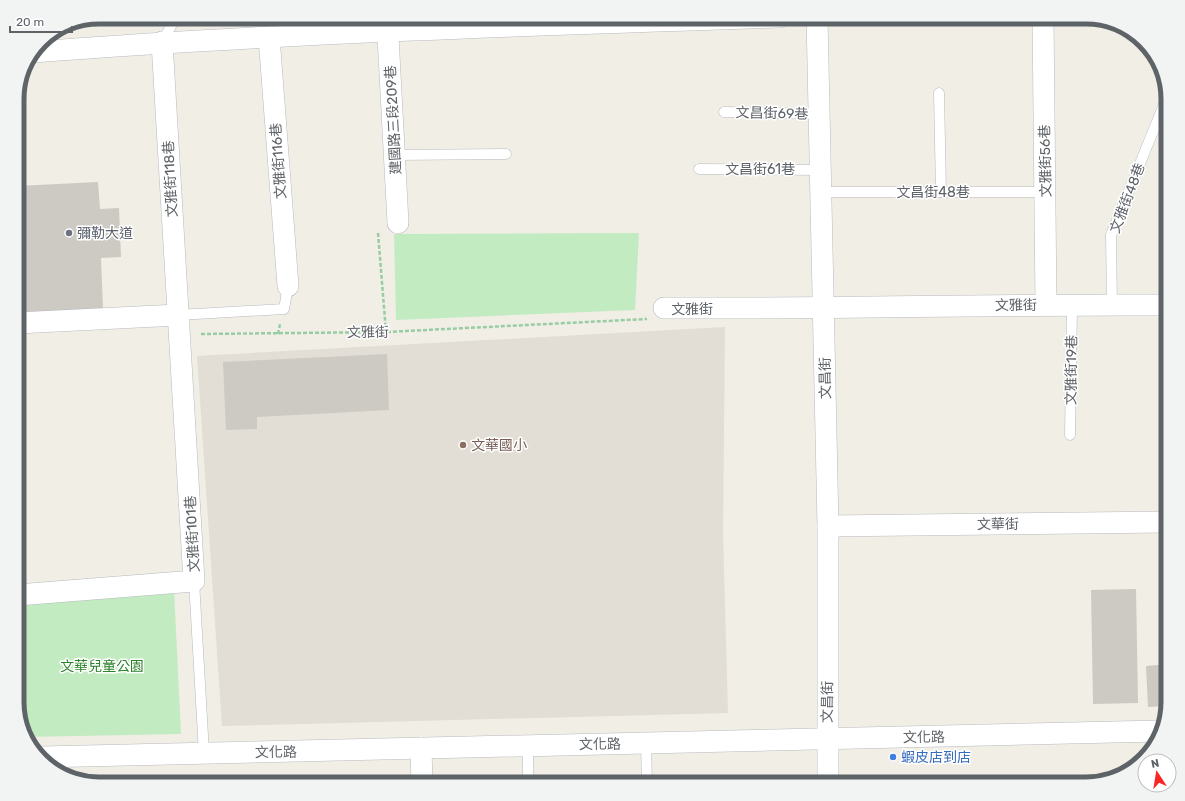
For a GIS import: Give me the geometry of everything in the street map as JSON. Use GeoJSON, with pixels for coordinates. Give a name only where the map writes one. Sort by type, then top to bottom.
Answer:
{"type":"FeatureCollection","features":[{"type":"Feature","properties":{"kind":"street"},"geometry":{"type":"LineString","coordinates":[[42,51],[162,42],[269,37],[388,24],[503,26],[565,24]]}},
{"type":"Feature","properties":{"kind":"street","name":"建國路三段209巷"},"geometry":{"type":"LineString","coordinates":[[388,24],[398,223]]}},
{"type":"Feature","properties":{"kind":"street","name":"文昌街"},"geometry":{"type":"LineString","coordinates":[[817,24],[828,526],[826,739],[828,777]]}},
{"type":"Feature","properties":{"kind":"street","name":"文雅街56巷"},"geometry":{"type":"LineString","coordinates":[[1043,24],[1046,305]]}},
{"type":"Feature","properties":{"kind":"street","name":"文雅街116巷"},"geometry":{"type":"LineString","coordinates":[[269,37],[288,286]]}},
{"type":"Feature","properties":{"kind":"street","name":"文雅街118巷"},"geometry":{"type":"LineString","coordinates":[[162,42],[179,325]]}},
{"type":"Feature","properties":{"kind":"street","name":"文雅街"},"geometry":{"type":"LineString","coordinates":[[664,308],[824,309],[1072,304],[1161,305]]}},
{"type":"Feature","properties":{"kind":"street"},"geometry":{"type":"LineString","coordinates":[[24,323],[179,325]]}},
{"type":"Feature","properties":{"kind":"street","name":"文雅街101巷"},"geometry":{"type":"LineString","coordinates":[[179,325],[194,581]]}},
{"type":"Feature","properties":{"kind":"street","name":"文華街"},"geometry":{"type":"LineString","coordinates":[[828,526],[1161,522]]}},
{"type":"Feature","properties":{"kind":"street"},"geometry":{"type":"LineString","coordinates":[[24,594],[194,581]]}},
{"type":"Feature","properties":{"kind":"street","name":"文化路"},"geometry":{"type":"LineString","coordinates":[[48,757],[1155,731]]}},
{"type":"Feature","properties":{"kind":"street"},"geometry":{"type":"LineString","coordinates":[[421,748],[422,777]]}},
{"type":"Feature","properties":{"kind":"lane"},"geometry":{"type":"LineString","coordinates":[[162,42],[172,24]]}},
{"type":"Feature","properties":{"kind":"lane"},"geometry":{"type":"LineString","coordinates":[[939,93],[941,192]]}},
{"type":"Feature","properties":{"kind":"lane","name":"文昌街69巷"},"geometry":{"type":"LineString","coordinates":[[724,112],[820,114]]}},
{"type":"Feature","properties":{"kind":"lane","name":"文雅街48巷"},"geometry":{"type":"LineString","coordinates":[[1112,304],[1112,234],[1161,112]]}},
{"type":"Feature","properties":{"kind":"lane"},"geometry":{"type":"LineString","coordinates":[[395,155],[506,154]]}},
{"type":"Feature","properties":{"kind":"lane","name":"文昌街61巷"},"geometry":{"type":"LineString","coordinates":[[699,169],[821,170]]}},
{"type":"Feature","properties":{"kind":"lane","name":"文昌街48巷"},"geometry":{"type":"LineString","coordinates":[[821,192],[1046,192]]}},
{"type":"Feature","properties":{"kind":"lane"},"geometry":{"type":"LineString","coordinates":[[179,325],[284,309],[288,286]]}},
{"type":"Feature","properties":{"kind":"lane","name":"文雅街19巷"},"geometry":{"type":"LineString","coordinates":[[1070,434],[1072,304]]}},
{"type":"Feature","properties":{"kind":"lane","name":"文雅街101巷"},"geometry":{"type":"LineString","coordinates":[[194,581],[204,753]]}},
{"type":"Feature","properties":{"kind":"lane"},"geometry":{"type":"LineString","coordinates":[[646,743],[647,777]]}},
{"type":"Feature","properties":{"kind":"lane"},"geometry":{"type":"LineString","coordinates":[[528,746],[528,777]]}},
{"type":"Feature","properties":{"kind":"path"},"geometry":{"type":"LineString","coordinates":[[386,332],[378,232],[398,223]]}},
{"type":"Feature","properties":{"kind":"path","name":"文雅街"},"geometry":{"type":"LineString","coordinates":[[179,325],[386,332],[666,318],[664,308]]}},
{"type":"Feature","properties":{"kind":"shaded area","name":"文華國小"},"geometry":{"type":"Polygon","coordinates":[[[725,327],[723,534],[728,713],[222,726],[197,356],[725,327]]]}},
{"type":"Feature","properties":{"kind":"green space"},"geometry":{"type":"Polygon","coordinates":[[[639,233],[635,310],[396,320],[394,234],[639,233]]]}},
{"type":"Feature","properties":{"kind":"green space","name":"文華兒童公園"},"geometry":{"type":"Polygon","coordinates":[[[174,589],[181,734],[33,737],[24,707],[24,601],[174,589]]]}},
{"type":"Feature","properties":{"kind":"building","name":"彌勒大道"},"geometry":{"type":"Polygon","coordinates":[[[98,182],[100,209],[119,208],[121,257],[101,258],[103,309],[24,313],[24,186],[98,182]]]}},
{"type":"Feature","properties":{"kind":"building"},"geometry":{"type":"Polygon","coordinates":[[[387,354],[389,410],[257,417],[257,429],[226,430],[223,362],[387,354]]]}},
{"type":"Feature","properties":{"kind":"building"},"geometry":{"type":"Polygon","coordinates":[[[1136,589],[1138,703],[1093,704],[1091,590],[1136,589]]]}},
{"type":"Feature","properties":{"kind":"building"},"geometry":{"type":"Polygon","coordinates":[[[1161,665],[1161,706],[1148,707],[1146,666],[1161,665]]]}},
{"type":"Feature","properties":{"kind":"place","name":"彌勒大道"},"geometry":{"type":"Point","coordinates":[69,233]}},
{"type":"Feature","properties":{"kind":"place","name":"文華國小"},"geometry":{"type":"Point","coordinates":[463,445]}},
{"type":"Feature","properties":{"kind":"place","name":"蝦皮店到店"},"geometry":{"type":"Point","coordinates":[893,757]}}]}
